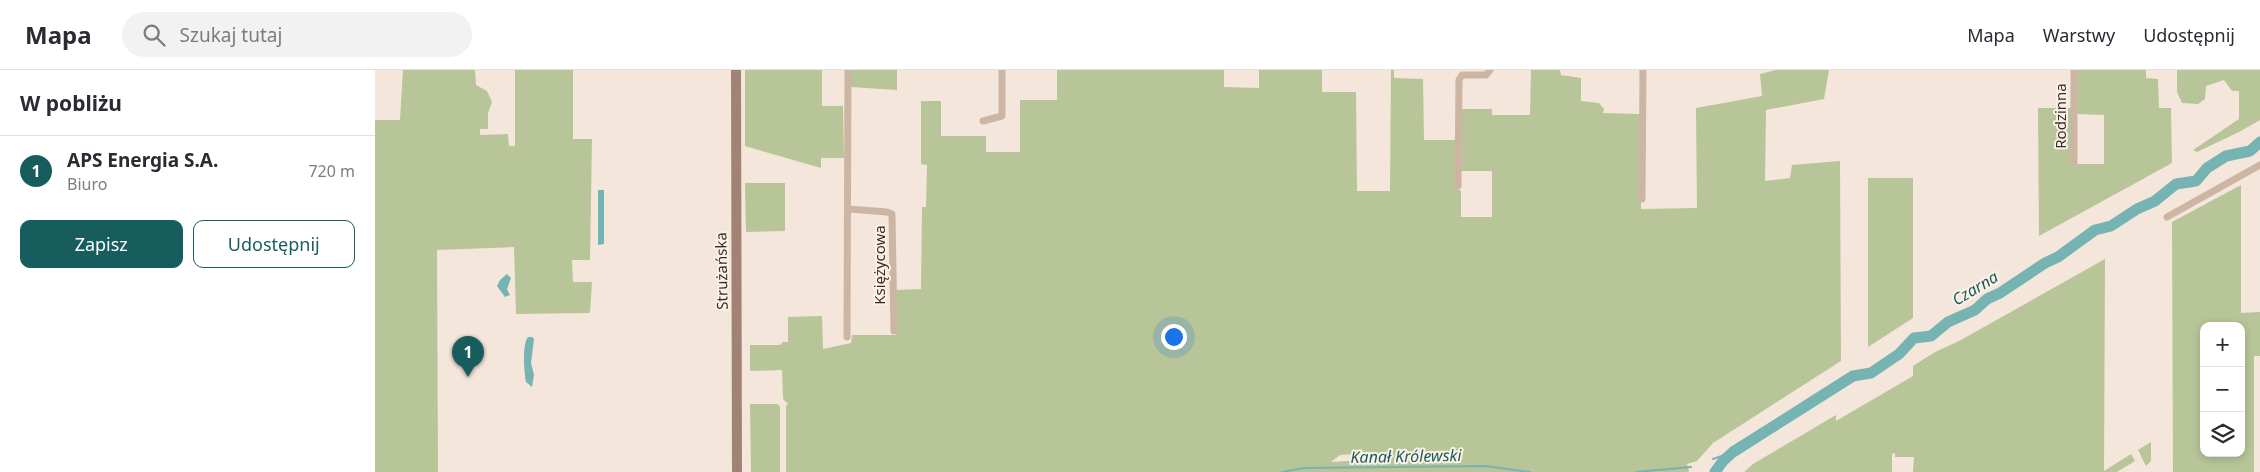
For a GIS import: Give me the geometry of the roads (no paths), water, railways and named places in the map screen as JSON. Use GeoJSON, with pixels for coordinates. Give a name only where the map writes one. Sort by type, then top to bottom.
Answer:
{"type":"FeatureCollection","features":[{"type":"Feature","properties":{"kind":"main road","name":"Strużańska"},"geometry":{"type":"LineString","coordinates":[[736,70],[737,472]]}},
{"type":"Feature","properties":{"kind":"street"},"geometry":{"type":"LineString","coordinates":[[847,337],[848,70]]}},
{"type":"Feature","properties":{"kind":"street"},"geometry":{"type":"LineString","coordinates":[[983,121],[1002,116],[1002,70]]}},
{"type":"Feature","properties":{"kind":"street"},"geometry":{"type":"LineString","coordinates":[[1458,186],[1459,80],[1462,75],[1486,75],[1490,70]]}},
{"type":"Feature","properties":{"kind":"street"},"geometry":{"type":"LineString","coordinates":[[1642,199],[1643,70]]}},
{"type":"Feature","properties":{"kind":"street","name":"Rodzinna"},"geometry":{"type":"LineString","coordinates":[[2074,70],[2074,162]]}},
{"type":"Feature","properties":{"kind":"street"},"geometry":{"type":"LineString","coordinates":[[2167,217],[2260,166]]}},
{"type":"Feature","properties":{"kind":"street","name":"Księżycowa"},"geometry":{"type":"LineString","coordinates":[[848,209],[892,214],[894,331]]}},
{"type":"Feature","properties":{"kind":"water"},"geometry":{"type":"Polygon","coordinates":[[[598,190],[604,190],[604,244],[598,245],[598,190]]]}},
{"type":"Feature","properties":{"kind":"water"},"geometry":{"type":"Polygon","coordinates":[[[507,274],[511,278],[507,289],[510,295],[505,297],[497,286],[500,280],[507,274]]]}},
{"type":"Feature","properties":{"kind":"water"},"geometry":{"type":"Polygon","coordinates":[[[528,337],[534,339],[531,363],[534,375],[532,387],[526,382],[525,372],[524,352],[528,337]]]}},
{"type":"Feature","properties":{"kind":"waterway","name":"Czarna"},"geometry":{"type":"LineString","coordinates":[[1715,472],[1733,452],[1853,376],[1871,373],[1899,354],[1914,338],[1931,336],[1948,322],[1975,310],[1987,299],[2058,257],[2095,230],[2111,226],[2137,209],[2155,201],[2176,184],[2196,181],[2207,168],[2226,156],[2250,151],[2260,142]]}},
{"type":"Feature","properties":{"kind":"waterway","name":"Kanał Królewski"},"geometry":{"type":"LineString","coordinates":[[1713,459],[1733,452]]}},
{"type":"Feature","properties":{"kind":"waterway","name":"Kanał Królewski"},"geometry":{"type":"LineString","coordinates":[[1282,472],[1304,468],[1485,466],[1530,472]]}},
{"type":"Feature","properties":{"kind":"waterway","name":"Kanał Królewski"},"geometry":{"type":"LineString","coordinates":[[1636,472],[1691,467]]}},
{"type":"Feature","properties":{"kind":"place","name":"APS Energia S.A."},"geometry":{"type":"Point","coordinates":[468,377]}}]}
